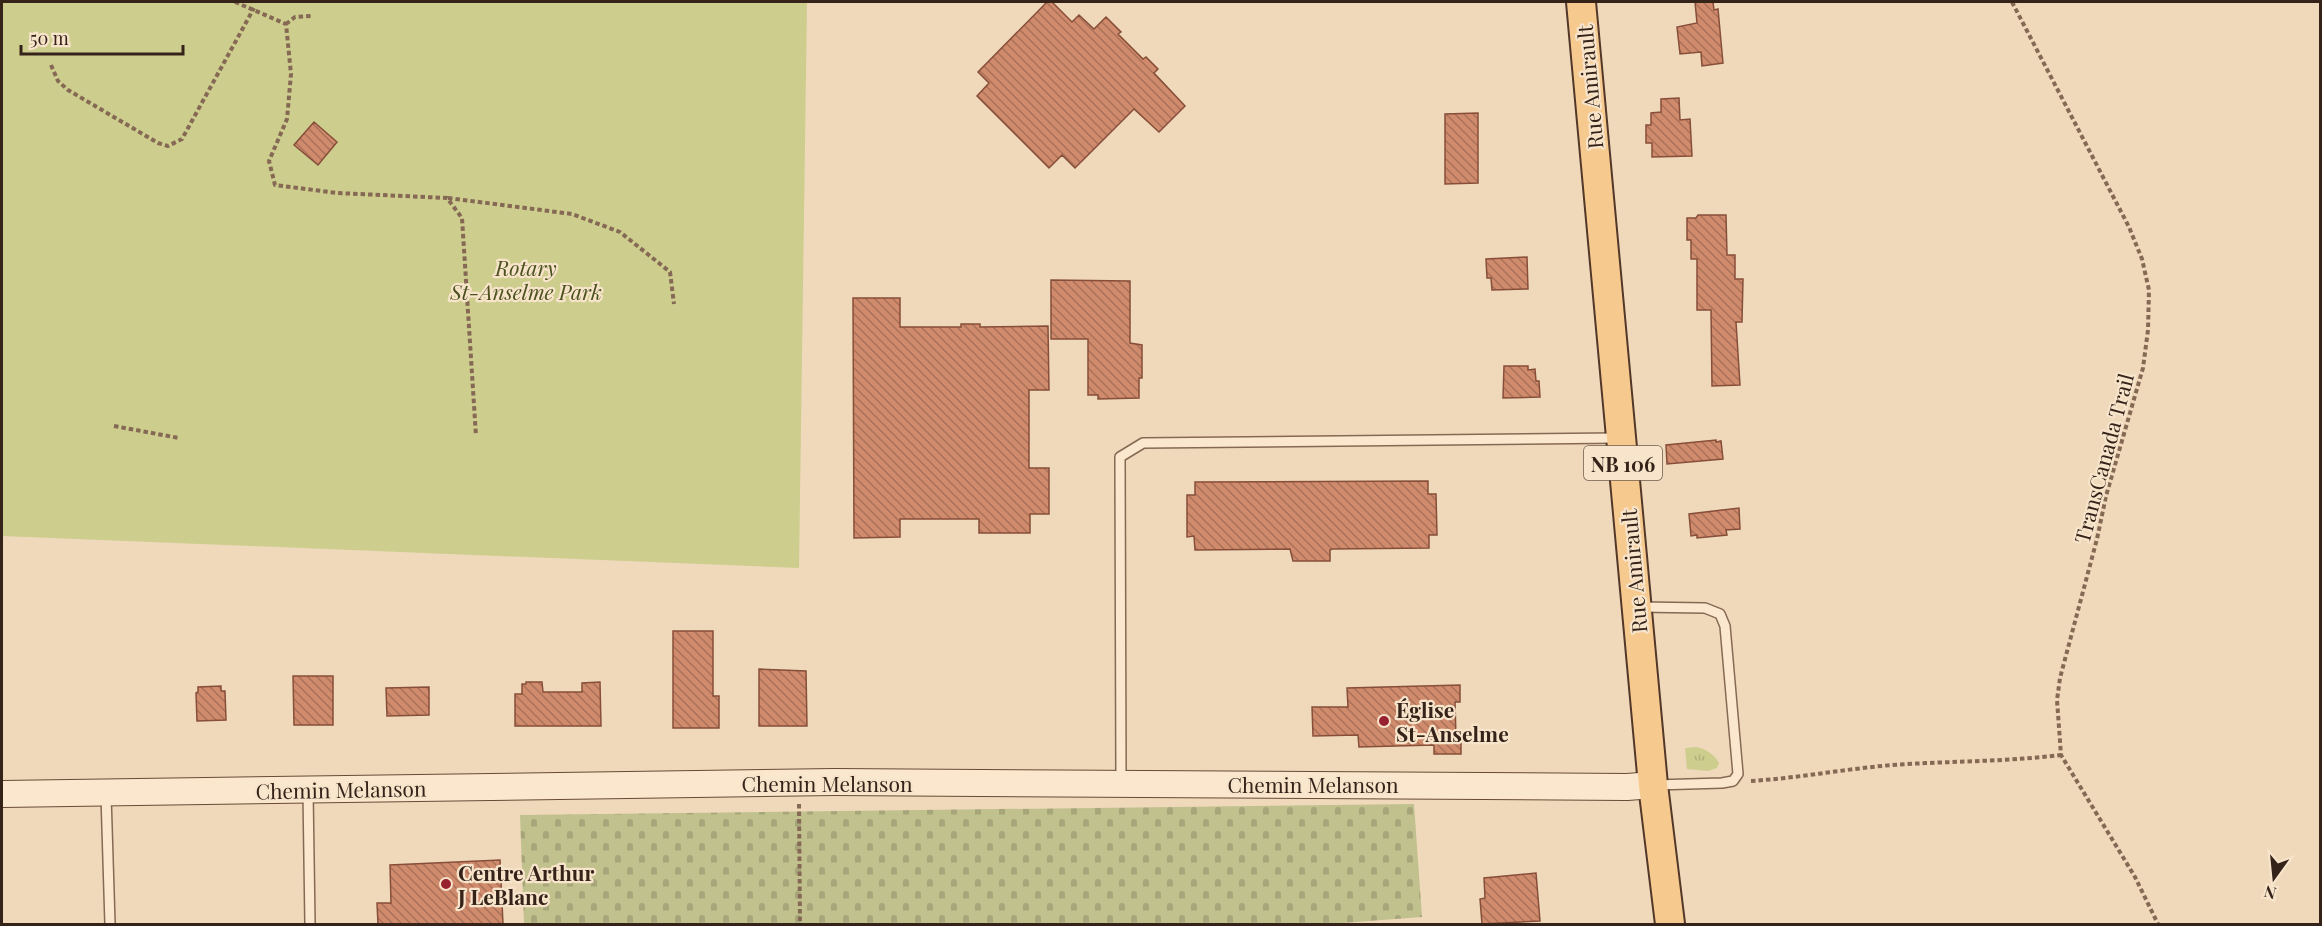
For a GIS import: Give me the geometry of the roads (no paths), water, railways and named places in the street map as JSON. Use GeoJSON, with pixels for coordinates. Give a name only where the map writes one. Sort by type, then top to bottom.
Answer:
{"type":"FeatureCollection","features":[{"type":"Feature","properties":{"kind":"main road","name":"Rue Amirault"},"geometry":{"type":"LineString","coordinates":[[1581,2],[1653,785],[1670,924]]}},
{"type":"Feature","properties":{"kind":"street","name":"Chemin Melanson"},"geometry":{"type":"LineString","coordinates":[[2,794],[799,782],[1627,787],[1653,785]]}},
{"type":"Feature","properties":{"kind":"lane"},"geometry":{"type":"LineString","coordinates":[[1121,783],[1120,457],[1143,443],[1621,438]]}},
{"type":"Feature","properties":{"kind":"lane"},"geometry":{"type":"LineString","coordinates":[[1636,607],[1705,608],[1723,617],[1725,626],[1738,770],[1736,778],[1729,782],[1653,785]]}},
{"type":"Feature","properties":{"kind":"lane"},"geometry":{"type":"LineString","coordinates":[[308,789],[310,924]]}},
{"type":"Feature","properties":{"kind":"lane"},"geometry":{"type":"LineString","coordinates":[[106,793],[110,924]]}},
{"type":"Feature","properties":{"kind":"place","name":"Église St-Anselme"},"geometry":{"type":"Point","coordinates":[1384,721]}},
{"type":"Feature","properties":{"kind":"place","name":"Centre Arthur J LeBlanc"},"geometry":{"type":"Point","coordinates":[446,884]}},
{"type":"Feature","properties":{"kind":"park label","name":"Rotary St-Anselme Park"},"geometry":{"type":"Point","coordinates":[526,279]}}]}
